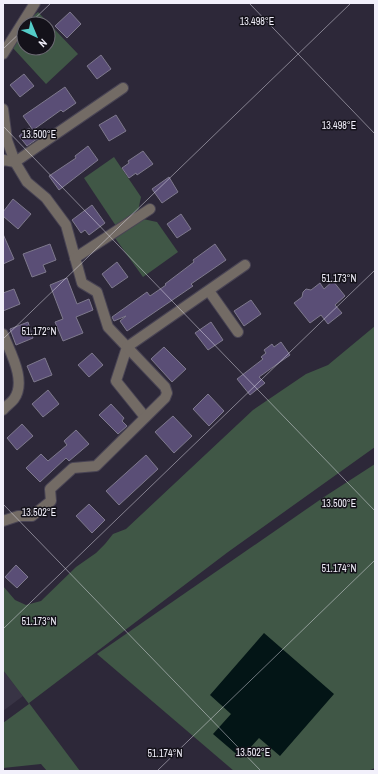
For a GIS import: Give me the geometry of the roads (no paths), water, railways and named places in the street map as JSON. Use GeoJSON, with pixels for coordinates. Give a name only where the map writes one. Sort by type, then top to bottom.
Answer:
{"type":"FeatureCollection","features":[{"type":"Feature","properties":{"kind":"street"},"geometry":{"type":"LineString","coordinates":[[3,54],[34,3]]}},
{"type":"Feature","properties":{"kind":"street"},"geometry":{"type":"LineString","coordinates":[[3,161],[15,162],[123,88]]}},
{"type":"Feature","properties":{"kind":"street"},"geometry":{"type":"LineString","coordinates":[[3,109],[7,140],[15,162],[27,182],[46,198],[66,224],[82,283],[97,292],[108,327],[166,387],[167,393],[165,398],[145,416],[96,466],[74,468],[50,490],[51,501],[32,516],[18,516],[3,522]]}},
{"type":"Feature","properties":{"kind":"street"},"geometry":{"type":"LineString","coordinates":[[74,258],[150,209]]}},
{"type":"Feature","properties":{"kind":"street"},"geometry":{"type":"LineString","coordinates":[[145,416],[116,381],[127,347],[245,265]]}},
{"type":"Feature","properties":{"kind":"street"},"geometry":{"type":"LineString","coordinates":[[209,291],[238,332]]}},
{"type":"Feature","properties":{"kind":"street"},"geometry":{"type":"LineString","coordinates":[[3,334],[18,374],[19,382],[14,398],[3,410]]}}]}
